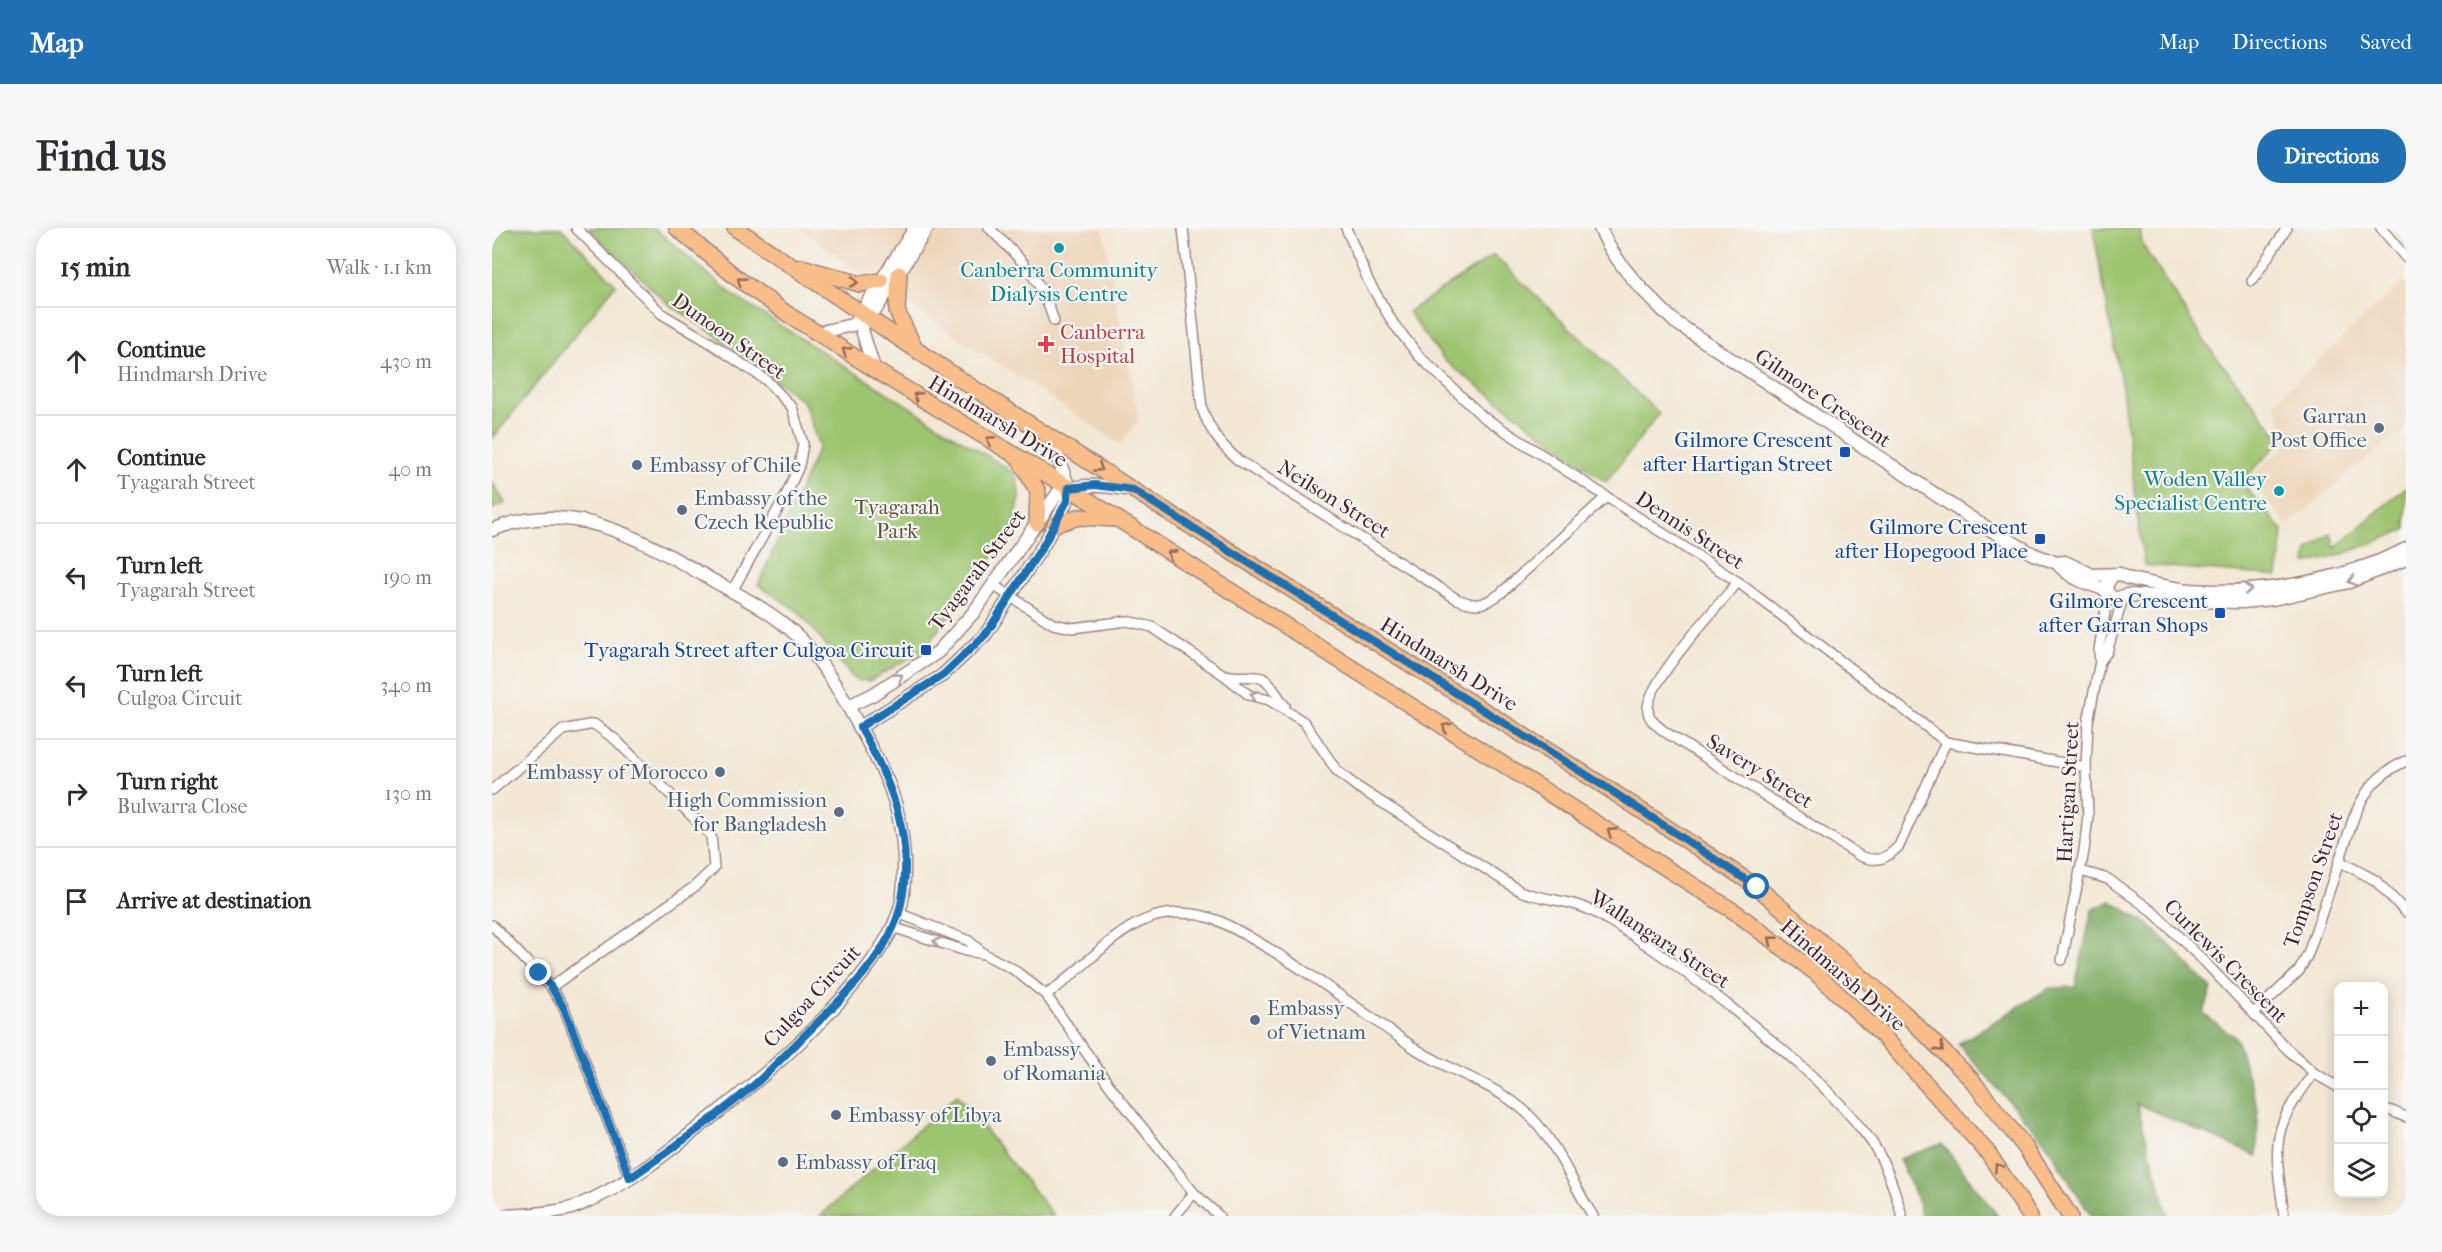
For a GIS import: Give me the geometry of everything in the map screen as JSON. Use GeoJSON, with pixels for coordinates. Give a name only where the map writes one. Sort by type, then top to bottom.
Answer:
{"type":"FeatureCollection","features":[{"type":"Feature","properties":{"kind":"main road","name":"Hindmarsh Drive"},"geometry":{"type":"LineString","coordinates":[[677,228],[737,278],[817,333],[1069,488],[1735,912],[1816,973],[1883,1036],[1988,1154],[2030,1216]]}},
{"type":"Feature","properties":{"kind":"main road","name":"Hindmarsh Drive"},"geometry":{"type":"LineString","coordinates":[[735,228],[913,345],[967,384],[1593,780],[1757,887],[1904,1013],[1971,1079],[2025,1147],[2070,1216]]}},
{"type":"Feature","properties":{"kind":"main road"},"geometry":{"type":"LineString","coordinates":[[786,263],[860,284],[881,281]]}},
{"type":"Feature","properties":{"kind":"main road"},"geometry":{"type":"LineString","coordinates":[[899,274],[897,311],[913,345]]}},
{"type":"Feature","properties":{"kind":"main road"},"geometry":{"type":"LineString","coordinates":[[1018,457],[1038,492],[1037,523]]}},
{"type":"Feature","properties":{"kind":"main road"},"geometry":{"type":"LineString","coordinates":[[1055,524],[1079,517],[1116,519]]}},
{"type":"Feature","properties":{"kind":"street","name":"Dunoon Street"},"geometry":{"type":"LineString","coordinates":[[576,228],[662,314],[766,380],[792,407],[802,444],[799,466],[786,495],[732,591]]}},
{"type":"Feature","properties":{"kind":"street"},"geometry":{"type":"LineString","coordinates":[[874,369],[862,330],[867,303],[915,228]]}},
{"type":"Feature","properties":{"kind":"street"},"geometry":{"type":"LineString","coordinates":[[817,333],[852,325],[876,309],[927,228]]}},
{"type":"Feature","properties":{"kind":"street"},"geometry":{"type":"LineString","coordinates":[[989,228],[1015,251],[1035,277],[1054,321]]}},
{"type":"Feature","properties":{"kind":"street","name":"Neilson Street"},"geometry":{"type":"LineString","coordinates":[[1183,228],[1202,408],[1208,425],[1220,444],[1238,460],[1456,599],[1472,605],[1486,603],[1500,594],[1606,497]]}},
{"type":"Feature","properties":{"kind":"street","name":"Dennis Street"},"geometry":{"type":"LineString","coordinates":[[1346,228],[1369,282],[1393,323],[1419,356],[1482,416],[1738,582],[1946,742],[2086,767]]}},
{"type":"Feature","properties":{"kind":"street","name":"Gilmore Crescent"},"geometry":{"type":"LineString","coordinates":[[1600,228],[1605,240],[1632,280],[1675,322],[1977,522],[2033,554],[2057,563],[2065,562],[2092,575],[2112,576]]}},
{"type":"Feature","properties":{"kind":"street"},"geometry":{"type":"LineString","coordinates":[[2252,281],[2286,228]]}},
{"type":"Feature","properties":{"kind":"street"},"geometry":{"type":"LineString","coordinates":[[2381,228],[2406,258]]}},
{"type":"Feature","properties":{"kind":"street"},"geometry":{"type":"LineString","coordinates":[[1050,436],[1069,488],[1095,485],[1133,490]]}},
{"type":"Feature","properties":{"kind":"street","name":"Tyagarah Street"},"geometry":{"type":"LineString","coordinates":[[848,705],[872,695],[938,652],[974,612],[1058,493],[1069,488]]}},
{"type":"Feature","properties":{"kind":"street","name":"Tyagarah Street"},"geometry":{"type":"LineString","coordinates":[[860,727],[943,675],[986,634],[1044,544],[1067,501],[1069,488]]}},
{"type":"Feature","properties":{"kind":"street","name":"Culgoa Circuit"},"geometry":{"type":"LineString","coordinates":[[492,530],[527,518],[571,519],[612,528],[652,546],[774,615],[807,645],[832,678],[882,765],[895,796],[902,829],[904,869],[898,913],[873,961],[844,995],[754,1084],[630,1178],[572,1212],[492,1216]]}},
{"type":"Feature","properties":{"kind":"street"},"geometry":{"type":"LineString","coordinates":[[2189,595],[2251,590],[2298,583],[2360,567],[2406,549]]}},
{"type":"Feature","properties":{"kind":"street"},"geometry":{"type":"LineString","coordinates":[[2152,590],[2115,598],[2108,592],[2107,582],[2112,576],[2120,574],[2152,590],[2242,602],[2300,595],[2349,582],[2406,559]]}},
{"type":"Feature","properties":{"kind":"street","name":"Gilmore Crescent"},"geometry":{"type":"LineString","coordinates":[[2057,563],[2063,570],[2083,583],[2108,592]]}},
{"type":"Feature","properties":{"kind":"street"},"geometry":{"type":"LineString","coordinates":[[2125,597],[2131,587],[2127,578]]}},
{"type":"Feature","properties":{"kind":"street","name":"Savery Street"},"geometry":{"type":"LineString","coordinates":[[1738,582],[1660,677],[1650,695],[1648,710],[1652,721],[1665,732],[1860,856],[1874,861],[1888,857],[1899,846],[1946,742]]}},
{"type":"Feature","properties":{"kind":"street","name":"Wallangara Street"},"geometry":{"type":"LineString","coordinates":[[993,585],[1053,624],[1073,628],[1127,621],[1152,627],[1224,675],[1249,695],[1269,700],[1304,722],[1336,771],[1356,786],[1521,891],[1533,896],[1572,903],[1598,914],[1688,974],[1788,1053],[1841,1104],[1870,1139],[1889,1177],[1902,1216]]}},
{"type":"Feature","properties":{"kind":"street","name":"Hartigan Street"},"geometry":{"type":"LineString","coordinates":[[2062,960],[2081,871],[2088,816],[2086,767],[2088,722],[2100,661],[2099,650],[2108,592]]}},
{"type":"Feature","properties":{"kind":"street","name":"Hartigan Street"},"geometry":{"type":"LineString","coordinates":[[2100,661],[2107,652],[2125,597]]}},
{"type":"Feature","properties":{"kind":"street","name":"Wallangara Street"},"geometry":{"type":"LineString","coordinates":[[1224,675],[1239,678],[1258,676],[1265,679],[1288,710]]}},
{"type":"Feature","properties":{"kind":"street"},"geometry":{"type":"LineString","coordinates":[[492,790],[562,730],[594,724],[616,740],[711,835],[714,868],[694,887],[551,987]]}},
{"type":"Feature","properties":{"kind":"street","name":"Tompson Street"},"geometry":{"type":"LineString","coordinates":[[2254,1014],[2299,971],[2308,954],[2362,798],[2373,782],[2406,761]]}},
{"type":"Feature","properties":{"kind":"street"},"geometry":{"type":"LineString","coordinates":[[2339,861],[2375,880],[2406,912]]}},
{"type":"Feature","properties":{"kind":"street","name":"Curlewis Crescent"},"geometry":{"type":"LineString","coordinates":[[2081,871],[2108,879],[2152,911],[2286,1048],[2314,1073],[2334,1084]]}},
{"type":"Feature","properties":{"kind":"street"},"geometry":{"type":"LineString","coordinates":[[898,913],[969,941],[984,954],[1013,969],[1046,995],[1109,1085],[1194,1193],[1219,1216]]}},
{"type":"Feature","properties":{"kind":"street"},"geometry":{"type":"LineString","coordinates":[[1046,995],[1065,982],[1114,937],[1130,926],[1168,914],[1200,915],[1219,921],[1331,989],[1419,1051],[1504,1096],[1518,1106],[1543,1131],[1593,1216]]}},
{"type":"Feature","properties":{"kind":"street"},"geometry":{"type":"LineString","coordinates":[[492,925],[551,987],[564,1008],[630,1178]]}},
{"type":"Feature","properties":{"kind":"street"},"geometry":{"type":"LineString","coordinates":[[892,927],[966,951],[984,954]]}},
{"type":"Feature","properties":{"kind":"street"},"geometry":{"type":"LineString","coordinates":[[2284,1216],[2278,1136],[2283,1120],[2314,1073]]}},
{"type":"Feature","properties":{"kind":"street"},"geometry":{"type":"LineString","coordinates":[[2388,1110],[2406,1117]]}},
{"type":"Feature","properties":{"kind":"street"},"geometry":{"type":"LineString","coordinates":[[1175,1216],[1194,1193]]}},
{"type":"Feature","properties":{"kind":"shaded area","name":"Canberra Hospital"},"geometry":{"type":"Polygon","coordinates":[[[800,228],[1103,228],[1139,420],[1120,444],[853,268],[800,228]]]}},
{"type":"Feature","properties":{"kind":"shaded area"},"geometry":{"type":"Polygon","coordinates":[[[2403,281],[2406,284],[2406,428],[2353,469],[2288,526],[2248,478],[2289,443],[2274,402],[2403,281]]]}},
{"type":"Feature","properties":{"kind":"green space"},"geometry":{"type":"Polygon","coordinates":[[[492,228],[561,228],[616,284],[492,439],[492,228]]]}},
{"type":"Feature","properties":{"kind":"green space","name":"Tyagarah Park"},"geometry":{"type":"Polygon","coordinates":[[[588,228],[654,228],[737,298],[1016,474],[1020,499],[1011,532],[923,651],[869,681],[855,680],[798,611],[758,585],[819,446],[804,402],[713,333],[667,303],[588,228]]]}},
{"type":"Feature","properties":{"kind":"green space"},"geometry":{"type":"Polygon","coordinates":[[[2093,228],[2139,228],[2143,246],[2207,345],[2282,440],[2241,482],[2283,531],[2278,576],[2144,565],[2122,388],[2093,228]]]}},
{"type":"Feature","properties":{"kind":"green space"},"geometry":{"type":"Polygon","coordinates":[[[1494,255],[1659,414],[1606,482],[1445,361],[1408,312],[1494,255]]]}},
{"type":"Feature","properties":{"kind":"green space"},"geometry":{"type":"Polygon","coordinates":[[[492,482],[505,503],[492,509],[492,482]]]}},
{"type":"Feature","properties":{"kind":"green space"},"geometry":{"type":"Polygon","coordinates":[[[2406,487],[2406,530],[2338,556],[2306,564],[2308,551],[2331,533],[2335,548],[2406,487]]]}},
{"type":"Feature","properties":{"kind":"green space"},"geometry":{"type":"Polygon","coordinates":[[[2111,901],[2151,926],[2212,989],[2203,1014],[2236,1038],[2258,1110],[2257,1156],[2137,1104],[2168,1216],[2091,1216],[2045,1142],[1958,1044],[2049,988],[2075,987],[2092,910],[2111,901]]]}},
{"type":"Feature","properties":{"kind":"green space"},"geometry":{"type":"Polygon","coordinates":[[[957,1095],[1054,1216],[820,1216],[957,1095]]]}},
{"type":"Feature","properties":{"kind":"green space"},"geometry":{"type":"Polygon","coordinates":[[[1942,1144],[1998,1216],[1921,1216],[1918,1201],[1899,1159],[1942,1144]]]}},
{"type":"Feature","properties":{"kind":"place","name":"Canberra Community Dialysis Centre"},"geometry":{"type":"Point","coordinates":[1059,248]}},
{"type":"Feature","properties":{"kind":"place","name":"Canberra Hospital"},"geometry":{"type":"Point","coordinates":[1046,344]}},
{"type":"Feature","properties":{"kind":"place","name":"Garran Post Office"},"geometry":{"type":"Point","coordinates":[2379,428]}},
{"type":"Feature","properties":{"kind":"place","name":"Gilmore Crescent after Hartigan Street"},"geometry":{"type":"Point","coordinates":[1845,452]}},
{"type":"Feature","properties":{"kind":"place","name":"Embassy of Chile"},"geometry":{"type":"Point","coordinates":[637,465]}},
{"type":"Feature","properties":{"kind":"place","name":"Woden Valley Specialist Centre"},"geometry":{"type":"Point","coordinates":[2279,491]}},
{"type":"Feature","properties":{"kind":"place","name":"Embassy of the Czech Republic"},"geometry":{"type":"Point","coordinates":[682,510]}},
{"type":"Feature","properties":{"kind":"place","name":"Gilmore Crescent after Hopegood Place"},"geometry":{"type":"Point","coordinates":[2040,539]}},
{"type":"Feature","properties":{"kind":"place","name":"Gilmore Crescent after Garran Shops"},"geometry":{"type":"Point","coordinates":[2220,613]}},
{"type":"Feature","properties":{"kind":"place","name":"Tyagarah Street after Culgoa Circuit"},"geometry":{"type":"Point","coordinates":[926,650]}},
{"type":"Feature","properties":{"kind":"place","name":"Embassy of Morocco"},"geometry":{"type":"Point","coordinates":[720,772]}},
{"type":"Feature","properties":{"kind":"place","name":"High Commission for Bangladesh"},"geometry":{"type":"Point","coordinates":[839,812]}},
{"type":"Feature","properties":{"kind":"place","name":"Embassy of Vietnam"},"geometry":{"type":"Point","coordinates":[1255,1020]}},
{"type":"Feature","properties":{"kind":"place","name":"Embassy of Romania"},"geometry":{"type":"Point","coordinates":[991,1061]}},
{"type":"Feature","properties":{"kind":"place","name":"Embassy of Libya"},"geometry":{"type":"Point","coordinates":[836,1115]}},
{"type":"Feature","properties":{"kind":"place","name":"Embassy of Iraq"},"geometry":{"type":"Point","coordinates":[783,1162]}},
{"type":"Feature","properties":{"kind":"route"},"geometry":{"type":"LineString","coordinates":[[539,973],[564,1008],[630,1178],[666,1153],[754,1084],[836,1004],[873,961],[887,937],[901,904],[904,869],[902,829],[895,796],[882,765],[860,727],[943,675],[986,634],[1044,544],[1067,501],[1069,488],[1095,485],[1133,490],[1604,786],[1757,887]]}}]}
